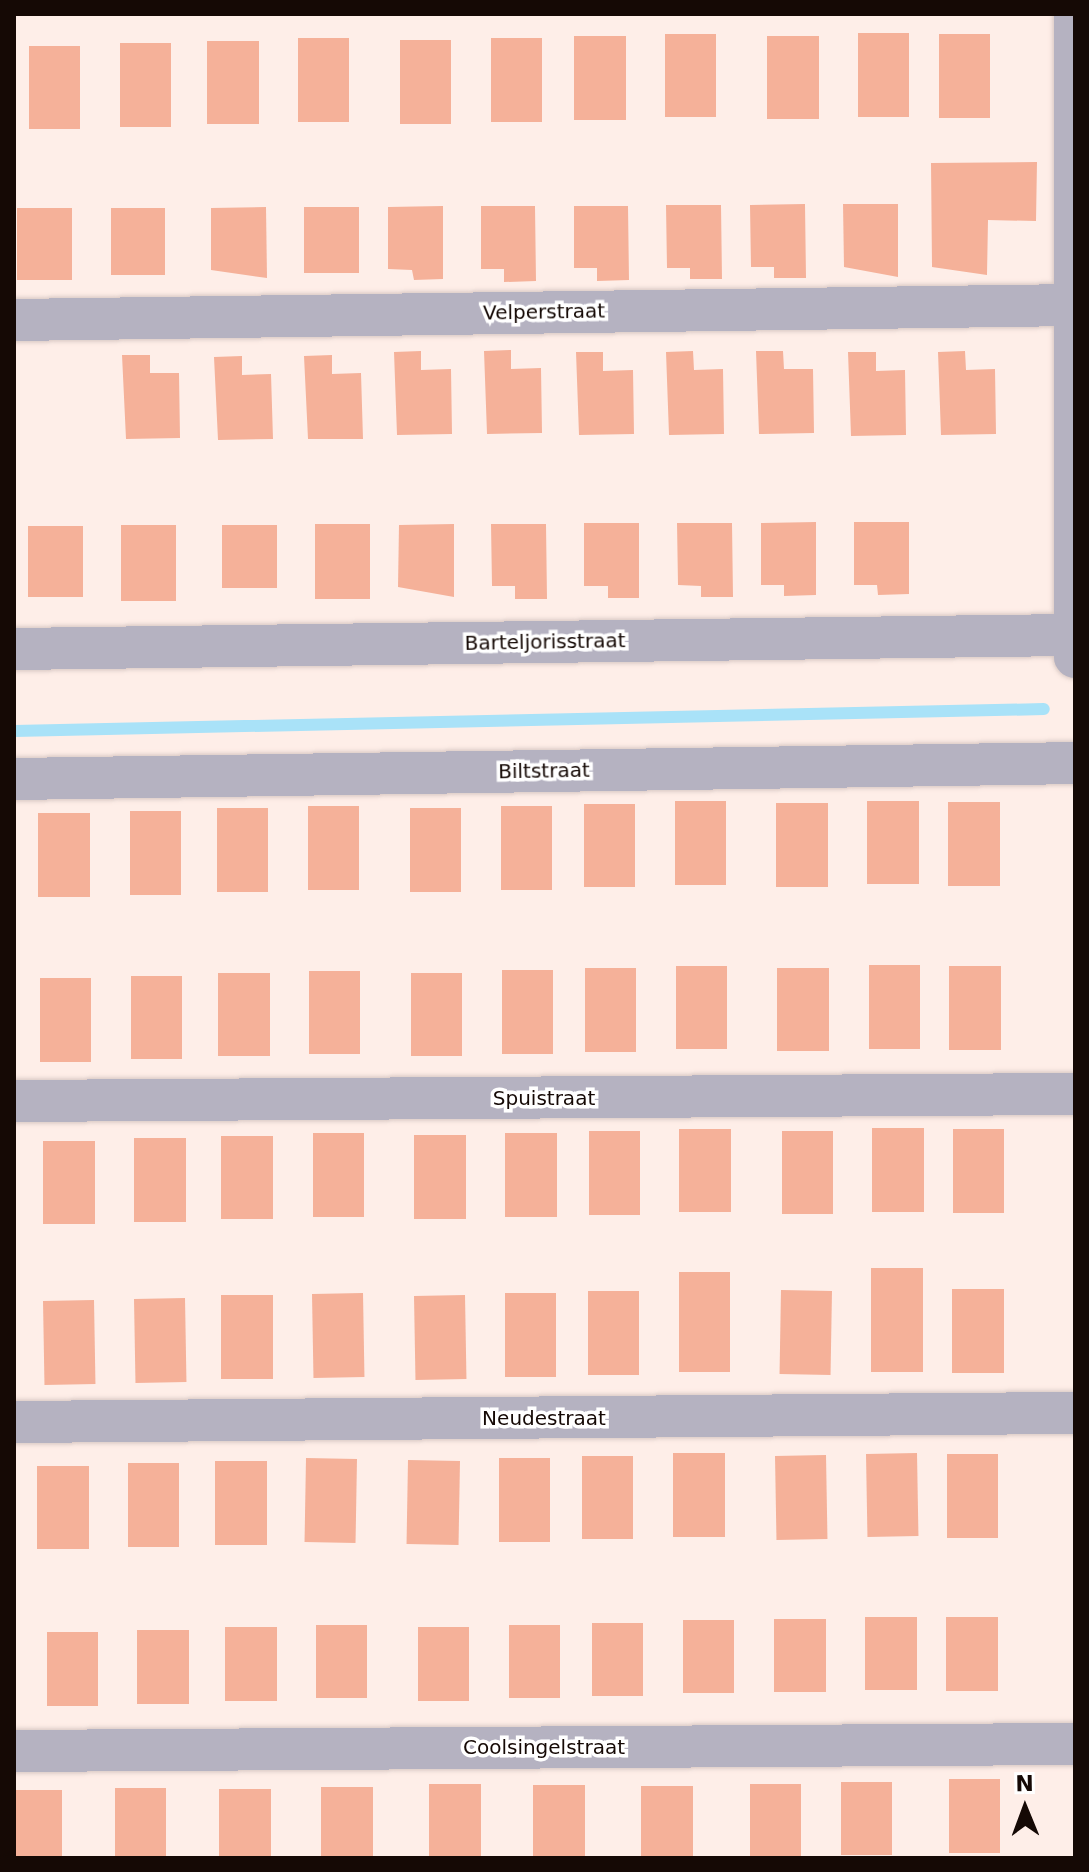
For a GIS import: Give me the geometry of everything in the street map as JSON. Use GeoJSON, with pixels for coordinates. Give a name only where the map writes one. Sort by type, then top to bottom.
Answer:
{"type":"FeatureCollection","features":[{"type":"Feature","properties":{"kind":"street"},"geometry":{"type":"LineString","coordinates":[[1075,14],[1075,657]]}},
{"type":"Feature","properties":{"kind":"street","name":"Velperstraat"},"geometry":{"type":"LineString","coordinates":[[14,320],[1075,305]]}},
{"type":"Feature","properties":{"kind":"street","name":"Barteljorisstraat"},"geometry":{"type":"LineString","coordinates":[[14,649],[1075,635]]}},
{"type":"Feature","properties":{"kind":"street","name":"Biltstraat"},"geometry":{"type":"LineString","coordinates":[[14,779],[1075,763]]}},
{"type":"Feature","properties":{"kind":"street","name":"Spuistraat"},"geometry":{"type":"LineString","coordinates":[[14,1101],[1075,1094]]}},
{"type":"Feature","properties":{"kind":"street","name":"Neudestraat"},"geometry":{"type":"LineString","coordinates":[[14,1422],[1075,1413]]}},
{"type":"Feature","properties":{"kind":"street","name":"Coolsingelstraat"},"geometry":{"type":"LineString","coordinates":[[14,1751],[1075,1744]]}},
{"type":"Feature","properties":{"kind":"building"},"geometry":{"type":"Polygon","coordinates":[[[858,33],[909,33],[909,117],[858,117],[858,33]]]}},
{"type":"Feature","properties":{"kind":"building"},"geometry":{"type":"Polygon","coordinates":[[[665,34],[716,34],[716,117],[665,117],[665,34]]]}},
{"type":"Feature","properties":{"kind":"building"},"geometry":{"type":"Polygon","coordinates":[[[939,34],[990,34],[990,118],[939,118],[939,34]]]}},
{"type":"Feature","properties":{"kind":"building"},"geometry":{"type":"Polygon","coordinates":[[[574,36],[626,36],[626,120],[574,120],[574,36]]]}},
{"type":"Feature","properties":{"kind":"building"},"geometry":{"type":"Polygon","coordinates":[[[767,36],[819,36],[819,119],[767,119],[767,36]]]}},
{"type":"Feature","properties":{"kind":"building"},"geometry":{"type":"Polygon","coordinates":[[[298,38],[349,38],[349,122],[298,122],[298,38]]]}},
{"type":"Feature","properties":{"kind":"building"},"geometry":{"type":"Polygon","coordinates":[[[491,38],[542,38],[542,122],[491,122],[491,38]]]}},
{"type":"Feature","properties":{"kind":"building"},"geometry":{"type":"Polygon","coordinates":[[[400,40],[451,40],[451,124],[400,124],[400,40]]]}},
{"type":"Feature","properties":{"kind":"building"},"geometry":{"type":"Polygon","coordinates":[[[207,41],[259,41],[259,124],[207,124],[207,41]]]}},
{"type":"Feature","properties":{"kind":"building"},"geometry":{"type":"Polygon","coordinates":[[[120,43],[171,43],[171,127],[120,127],[120,43]]]}},
{"type":"Feature","properties":{"kind":"building"},"geometry":{"type":"Polygon","coordinates":[[[29,46],[80,46],[80,129],[29,129],[29,46]]]}},
{"type":"Feature","properties":{"kind":"building"},"geometry":{"type":"Polygon","coordinates":[[[1037,162],[1036,221],[988,220],[987,275],[932,267],[931,163],[1037,162]]]}},
{"type":"Feature","properties":{"kind":"building"},"geometry":{"type":"Polygon","coordinates":[[[805,204],[806,278],[774,278],[774,267],[751,267],[750,205],[805,204]]]}},
{"type":"Feature","properties":{"kind":"building"},"geometry":{"type":"Polygon","coordinates":[[[843,204],[898,204],[898,277],[844,267],[843,204]]]}},
{"type":"Feature","properties":{"kind":"building"},"geometry":{"type":"Polygon","coordinates":[[[666,205],[721,205],[722,279],[690,279],[690,268],[667,268],[666,205]]]}},
{"type":"Feature","properties":{"kind":"building"},"geometry":{"type":"Polygon","coordinates":[[[443,206],[443,279],[414,280],[412,270],[388,269],[388,207],[443,206]]]}},
{"type":"Feature","properties":{"kind":"building"},"geometry":{"type":"Polygon","coordinates":[[[481,206],[535,206],[536,281],[504,282],[504,269],[481,269],[481,206]]]}},
{"type":"Feature","properties":{"kind":"building"},"geometry":{"type":"Polygon","coordinates":[[[574,206],[628,206],[629,280],[597,281],[597,268],[574,268],[574,206]]]}},
{"type":"Feature","properties":{"kind":"building"},"geometry":{"type":"Polygon","coordinates":[[[266,207],[267,278],[211,270],[211,208],[266,207]]]}},
{"type":"Feature","properties":{"kind":"building"},"geometry":{"type":"Polygon","coordinates":[[[304,207],[359,207],[359,273],[304,273],[304,207]]]}},
{"type":"Feature","properties":{"kind":"building"},"geometry":{"type":"Polygon","coordinates":[[[17,208],[72,208],[72,280],[17,280],[17,208]]]}},
{"type":"Feature","properties":{"kind":"building"},"geometry":{"type":"Polygon","coordinates":[[[111,208],[165,208],[165,275],[111,275],[111,208]]]}},
{"type":"Feature","properties":{"kind":"building"},"geometry":{"type":"Polygon","coordinates":[[[511,350],[511,369],[541,368],[542,433],[487,434],[484,351],[511,350]]]}},
{"type":"Feature","properties":{"kind":"building"},"geometry":{"type":"Polygon","coordinates":[[[421,351],[421,370],[451,369],[452,434],[397,435],[394,352],[421,351]]]}},
{"type":"Feature","properties":{"kind":"building"},"geometry":{"type":"Polygon","coordinates":[[[693,351],[694,370],[723,369],[724,434],[669,435],[666,352],[693,351]]]}},
{"type":"Feature","properties":{"kind":"building"},"geometry":{"type":"Polygon","coordinates":[[[756,351],[783,351],[784,369],[813,369],[814,433],[759,434],[756,351]]]}},
{"type":"Feature","properties":{"kind":"building"},"geometry":{"type":"Polygon","coordinates":[[[965,351],[966,370],[995,369],[996,434],[941,435],[938,352],[965,351]]]}},
{"type":"Feature","properties":{"kind":"building"},"geometry":{"type":"Polygon","coordinates":[[[576,352],[603,352],[603,371],[633,370],[634,434],[579,435],[576,352]]]}},
{"type":"Feature","properties":{"kind":"building"},"geometry":{"type":"Polygon","coordinates":[[[848,352],[876,352],[876,371],[905,370],[906,435],[851,436],[848,352]]]}},
{"type":"Feature","properties":{"kind":"building"},"geometry":{"type":"Polygon","coordinates":[[[122,355],[150,355],[150,373],[179,373],[180,438],[126,439],[122,355]]]}},
{"type":"Feature","properties":{"kind":"building"},"geometry":{"type":"Polygon","coordinates":[[[332,355],[332,374],[361,373],[363,439],[308,439],[304,356],[332,355]]]}},
{"type":"Feature","properties":{"kind":"building"},"geometry":{"type":"Polygon","coordinates":[[[242,356],[242,375],[271,374],[273,439],[218,440],[214,357],[242,356]]]}},
{"type":"Feature","properties":{"kind":"building"},"geometry":{"type":"Polygon","coordinates":[[[816,522],[816,595],[784,596],[784,585],[761,585],[761,523],[816,522]]]}},
{"type":"Feature","properties":{"kind":"building"},"geometry":{"type":"Polygon","coordinates":[[[854,522],[909,522],[909,594],[878,595],[877,585],[854,585],[854,522]]]}},
{"type":"Feature","properties":{"kind":"building"},"geometry":{"type":"Polygon","coordinates":[[[584,523],[639,523],[639,598],[608,598],[608,586],[584,586],[584,523]]]}},
{"type":"Feature","properties":{"kind":"building"},"geometry":{"type":"Polygon","coordinates":[[[677,523],[732,523],[733,597],[701,597],[701,586],[678,585],[677,523]]]}},
{"type":"Feature","properties":{"kind":"building"},"geometry":{"type":"Polygon","coordinates":[[[315,524],[370,524],[370,599],[315,599],[315,524]]]}},
{"type":"Feature","properties":{"kind":"building"},"geometry":{"type":"Polygon","coordinates":[[[454,524],[454,597],[398,587],[399,525],[454,524]]]}},
{"type":"Feature","properties":{"kind":"building"},"geometry":{"type":"Polygon","coordinates":[[[491,524],[546,524],[547,599],[515,599],[515,586],[492,586],[491,524]]]}},
{"type":"Feature","properties":{"kind":"building"},"geometry":{"type":"Polygon","coordinates":[[[121,525],[176,525],[176,601],[121,601],[121,525]]]}},
{"type":"Feature","properties":{"kind":"building"},"geometry":{"type":"Polygon","coordinates":[[[222,525],[277,525],[277,588],[222,588],[222,525]]]}},
{"type":"Feature","properties":{"kind":"building"},"geometry":{"type":"Polygon","coordinates":[[[28,526],[83,526],[83,597],[28,597],[28,526]]]}},
{"type":"Feature","properties":{"kind":"building"},"geometry":{"type":"Polygon","coordinates":[[[675,801],[726,801],[726,885],[675,885],[675,801]]]}},
{"type":"Feature","properties":{"kind":"building"},"geometry":{"type":"Polygon","coordinates":[[[867,801],[919,801],[919,884],[867,884],[867,801]]]}},
{"type":"Feature","properties":{"kind":"building"},"geometry":{"type":"Polygon","coordinates":[[[948,802],[1000,802],[1000,886],[948,886],[948,802]]]}},
{"type":"Feature","properties":{"kind":"building"},"geometry":{"type":"Polygon","coordinates":[[[776,803],[828,803],[828,887],[776,887],[776,803]]]}},
{"type":"Feature","properties":{"kind":"building"},"geometry":{"type":"Polygon","coordinates":[[[584,804],[635,804],[635,887],[584,887],[584,804]]]}},
{"type":"Feature","properties":{"kind":"building"},"geometry":{"type":"Polygon","coordinates":[[[308,806],[359,806],[359,890],[308,890],[308,806]]]}},
{"type":"Feature","properties":{"kind":"building"},"geometry":{"type":"Polygon","coordinates":[[[501,806],[552,806],[552,890],[501,890],[501,806]]]}},
{"type":"Feature","properties":{"kind":"building"},"geometry":{"type":"Polygon","coordinates":[[[217,808],[268,808],[268,892],[217,892],[217,808]]]}},
{"type":"Feature","properties":{"kind":"building"},"geometry":{"type":"Polygon","coordinates":[[[410,808],[461,808],[461,892],[410,892],[410,808]]]}},
{"type":"Feature","properties":{"kind":"building"},"geometry":{"type":"Polygon","coordinates":[[[130,811],[181,811],[181,895],[130,895],[130,811]]]}},
{"type":"Feature","properties":{"kind":"building"},"geometry":{"type":"Polygon","coordinates":[[[38,813],[90,813],[90,897],[38,897],[38,813]]]}},
{"type":"Feature","properties":{"kind":"building"},"geometry":{"type":"Polygon","coordinates":[[[869,965],[920,965],[920,1049],[869,1049],[869,965]]]}},
{"type":"Feature","properties":{"kind":"building"},"geometry":{"type":"Polygon","coordinates":[[[676,966],[727,966],[727,1049],[676,1049],[676,966]]]}},
{"type":"Feature","properties":{"kind":"building"},"geometry":{"type":"Polygon","coordinates":[[[949,966],[1001,966],[1001,1050],[949,1050],[949,966]]]}},
{"type":"Feature","properties":{"kind":"building"},"geometry":{"type":"Polygon","coordinates":[[[585,968],[636,968],[636,1052],[585,1052],[585,968]]]}},
{"type":"Feature","properties":{"kind":"building"},"geometry":{"type":"Polygon","coordinates":[[[777,968],[829,968],[829,1051],[777,1051],[777,968]]]}},
{"type":"Feature","properties":{"kind":"building"},"geometry":{"type":"Polygon","coordinates":[[[502,970],[553,970],[553,1054],[502,1054],[502,970]]]}},
{"type":"Feature","properties":{"kind":"building"},"geometry":{"type":"Polygon","coordinates":[[[309,971],[360,971],[360,1054],[309,1054],[309,971]]]}},
{"type":"Feature","properties":{"kind":"building"},"geometry":{"type":"Polygon","coordinates":[[[218,973],[270,973],[270,1056],[218,1056],[218,973]]]}},
{"type":"Feature","properties":{"kind":"building"},"geometry":{"type":"Polygon","coordinates":[[[411,973],[462,973],[462,1056],[411,1056],[411,973]]]}},
{"type":"Feature","properties":{"kind":"building"},"geometry":{"type":"Polygon","coordinates":[[[131,976],[182,976],[182,1059],[131,1059],[131,976]]]}},
{"type":"Feature","properties":{"kind":"building"},"geometry":{"type":"Polygon","coordinates":[[[40,978],[91,978],[91,1062],[40,1062],[40,978]]]}},
{"type":"Feature","properties":{"kind":"building"},"geometry":{"type":"Polygon","coordinates":[[[872,1128],[924,1128],[924,1212],[872,1212],[872,1128]]]}},
{"type":"Feature","properties":{"kind":"building"},"geometry":{"type":"Polygon","coordinates":[[[679,1129],[731,1129],[731,1212],[679,1212],[679,1129]]]}},
{"type":"Feature","properties":{"kind":"building"},"geometry":{"type":"Polygon","coordinates":[[[953,1129],[1004,1129],[1004,1213],[953,1213],[953,1129]]]}},
{"type":"Feature","properties":{"kind":"building"},"geometry":{"type":"Polygon","coordinates":[[[589,1131],[640,1131],[640,1215],[589,1215],[589,1131]]]}},
{"type":"Feature","properties":{"kind":"building"},"geometry":{"type":"Polygon","coordinates":[[[782,1131],[833,1131],[833,1214],[782,1214],[782,1131]]]}},
{"type":"Feature","properties":{"kind":"building"},"geometry":{"type":"Polygon","coordinates":[[[313,1133],[364,1133],[364,1217],[313,1217],[313,1133]]]}},
{"type":"Feature","properties":{"kind":"building"},"geometry":{"type":"Polygon","coordinates":[[[505,1133],[557,1133],[557,1217],[505,1217],[505,1133]]]}},
{"type":"Feature","properties":{"kind":"building"},"geometry":{"type":"Polygon","coordinates":[[[414,1135],[466,1135],[466,1219],[414,1219],[414,1135]]]}},
{"type":"Feature","properties":{"kind":"building"},"geometry":{"type":"Polygon","coordinates":[[[221,1136],[273,1136],[273,1219],[221,1219],[221,1136]]]}},
{"type":"Feature","properties":{"kind":"building"},"geometry":{"type":"Polygon","coordinates":[[[134,1138],[186,1138],[186,1222],[134,1222],[134,1138]]]}},
{"type":"Feature","properties":{"kind":"building"},"geometry":{"type":"Polygon","coordinates":[[[43,1141],[95,1141],[95,1224],[43,1224],[43,1141]]]}},
{"type":"Feature","properties":{"kind":"building"},"geometry":{"type":"Polygon","coordinates":[[[871,1268],[923,1268],[923,1372],[871,1372],[871,1268]]]}},
{"type":"Feature","properties":{"kind":"building"},"geometry":{"type":"Polygon","coordinates":[[[679,1272],[730,1272],[730,1372],[679,1372],[679,1272]]]}},
{"type":"Feature","properties":{"kind":"building"},"geometry":{"type":"Polygon","coordinates":[[[952,1289],[1004,1289],[1004,1373],[952,1373],[952,1289]]]}},
{"type":"Feature","properties":{"kind":"building"},"geometry":{"type":"Polygon","coordinates":[[[781,1290],[832,1291],[831,1375],[780,1374],[781,1290]]]}},
{"type":"Feature","properties":{"kind":"building"},"geometry":{"type":"Polygon","coordinates":[[[588,1291],[639,1291],[639,1375],[588,1375],[588,1291]]]}},
{"type":"Feature","properties":{"kind":"building"},"geometry":{"type":"Polygon","coordinates":[[[363,1293],[364,1377],[313,1378],[312,1294],[363,1293]]]}},
{"type":"Feature","properties":{"kind":"building"},"geometry":{"type":"Polygon","coordinates":[[[505,1293],[556,1293],[556,1377],[505,1377],[505,1293]]]}},
{"type":"Feature","properties":{"kind":"building"},"geometry":{"type":"Polygon","coordinates":[[[221,1295],[273,1295],[273,1379],[221,1379],[221,1295]]]}},
{"type":"Feature","properties":{"kind":"building"},"geometry":{"type":"Polygon","coordinates":[[[465,1295],[466,1379],[415,1380],[414,1296],[465,1295]]]}},
{"type":"Feature","properties":{"kind":"building"},"geometry":{"type":"Polygon","coordinates":[[[185,1298],[186,1382],[135,1383],[134,1299],[185,1298]]]}},
{"type":"Feature","properties":{"kind":"building"},"geometry":{"type":"Polygon","coordinates":[[[94,1300],[95,1384],[44,1385],[43,1301],[94,1300]]]}},
{"type":"Feature","properties":{"kind":"building"},"geometry":{"type":"Polygon","coordinates":[[[673,1453],[725,1453],[725,1537],[673,1537],[673,1453]]]}},
{"type":"Feature","properties":{"kind":"building"},"geometry":{"type":"Polygon","coordinates":[[[917,1453],[918,1536],[867,1537],[866,1454],[917,1453]]]}},
{"type":"Feature","properties":{"kind":"building"},"geometry":{"type":"Polygon","coordinates":[[[947,1454],[998,1454],[998,1538],[947,1538],[947,1454]]]}},
{"type":"Feature","properties":{"kind":"building"},"geometry":{"type":"Polygon","coordinates":[[[826,1455],[827,1539],[776,1540],[775,1456],[826,1455]]]}},
{"type":"Feature","properties":{"kind":"building"},"geometry":{"type":"Polygon","coordinates":[[[582,1456],[633,1456],[633,1539],[582,1539],[582,1456]]]}},
{"type":"Feature","properties":{"kind":"building"},"geometry":{"type":"Polygon","coordinates":[[[306,1458],[357,1459],[356,1543],[305,1542],[306,1458]]]}},
{"type":"Feature","properties":{"kind":"building"},"geometry":{"type":"Polygon","coordinates":[[[499,1458],[550,1458],[550,1542],[499,1542],[499,1458]]]}},
{"type":"Feature","properties":{"kind":"building"},"geometry":{"type":"Polygon","coordinates":[[[408,1460],[460,1461],[459,1545],[407,1544],[408,1460]]]}},
{"type":"Feature","properties":{"kind":"building"},"geometry":{"type":"Polygon","coordinates":[[[215,1461],[267,1461],[267,1545],[215,1545],[215,1461]]]}},
{"type":"Feature","properties":{"kind":"building"},"geometry":{"type":"Polygon","coordinates":[[[128,1463],[179,1463],[179,1547],[128,1547],[128,1463]]]}},
{"type":"Feature","properties":{"kind":"building"},"geometry":{"type":"Polygon","coordinates":[[[37,1466],[89,1466],[89,1549],[37,1549],[37,1466]]]}},
{"type":"Feature","properties":{"kind":"building"},"geometry":{"type":"Polygon","coordinates":[[[865,1617],[917,1617],[917,1690],[865,1690],[865,1617]]]}},
{"type":"Feature","properties":{"kind":"building"},"geometry":{"type":"Polygon","coordinates":[[[946,1617],[998,1617],[998,1691],[946,1691],[946,1617]]]}},
{"type":"Feature","properties":{"kind":"building"},"geometry":{"type":"Polygon","coordinates":[[[774,1619],[826,1619],[826,1692],[774,1692],[774,1619]]]}},
{"type":"Feature","properties":{"kind":"building"},"geometry":{"type":"Polygon","coordinates":[[[683,1620],[734,1620],[734,1693],[683,1693],[683,1620]]]}},
{"type":"Feature","properties":{"kind":"building"},"geometry":{"type":"Polygon","coordinates":[[[592,1623],[643,1623],[643,1696],[592,1696],[592,1623]]]}},
{"type":"Feature","properties":{"kind":"building"},"geometry":{"type":"Polygon","coordinates":[[[316,1625],[367,1625],[367,1698],[316,1698],[316,1625]]]}},
{"type":"Feature","properties":{"kind":"building"},"geometry":{"type":"Polygon","coordinates":[[[509,1625],[560,1625],[560,1698],[509,1698],[509,1625]]]}},
{"type":"Feature","properties":{"kind":"building"},"geometry":{"type":"Polygon","coordinates":[[[225,1627],[277,1627],[277,1701],[225,1701],[225,1627]]]}},
{"type":"Feature","properties":{"kind":"building"},"geometry":{"type":"Polygon","coordinates":[[[418,1627],[469,1627],[469,1701],[418,1701],[418,1627]]]}},
{"type":"Feature","properties":{"kind":"building"},"geometry":{"type":"Polygon","coordinates":[[[137,1630],[189,1630],[189,1704],[137,1704],[137,1630]]]}},
{"type":"Feature","properties":{"kind":"building"},"geometry":{"type":"Polygon","coordinates":[[[47,1632],[98,1632],[98,1706],[47,1706],[47,1632]]]}},
{"type":"Feature","properties":{"kind":"building"},"geometry":{"type":"Polygon","coordinates":[[[949,1779],[1000,1779],[1000,1853],[949,1853],[949,1779]]]}},
{"type":"Feature","properties":{"kind":"building"},"geometry":{"type":"Polygon","coordinates":[[[841,1782],[892,1782],[892,1855],[841,1855],[841,1782]]]}},
{"type":"Feature","properties":{"kind":"building"},"geometry":{"type":"Polygon","coordinates":[[[429,1784],[481,1784],[481,1858],[429,1858],[429,1784]]]}},
{"type":"Feature","properties":{"kind":"building"},"geometry":{"type":"Polygon","coordinates":[[[750,1784],[801,1784],[801,1858],[750,1858],[750,1784]]]}},
{"type":"Feature","properties":{"kind":"building"},"geometry":{"type":"Polygon","coordinates":[[[533,1785],[585,1785],[585,1858],[533,1858],[533,1785]]]}},
{"type":"Feature","properties":{"kind":"building"},"geometry":{"type":"Polygon","coordinates":[[[641,1786],[693,1786],[693,1858],[641,1858],[641,1786]]]}},
{"type":"Feature","properties":{"kind":"building"},"geometry":{"type":"Polygon","coordinates":[[[321,1787],[373,1787],[373,1858],[321,1858],[321,1787]]]}},
{"type":"Feature","properties":{"kind":"building"},"geometry":{"type":"Polygon","coordinates":[[[115,1788],[166,1788],[166,1858],[115,1858],[115,1788]]]}},
{"type":"Feature","properties":{"kind":"building"},"geometry":{"type":"Polygon","coordinates":[[[219,1789],[271,1789],[271,1858],[219,1858],[219,1789]]]}},
{"type":"Feature","properties":{"kind":"building"},"geometry":{"type":"Polygon","coordinates":[[[14,1790],[62,1790],[62,1858],[14,1858],[14,1790]]]}},
{"type":"Feature","properties":{"kind":"waterway"},"geometry":{"type":"LineString","coordinates":[[14,731],[1044,709]]}}]}
